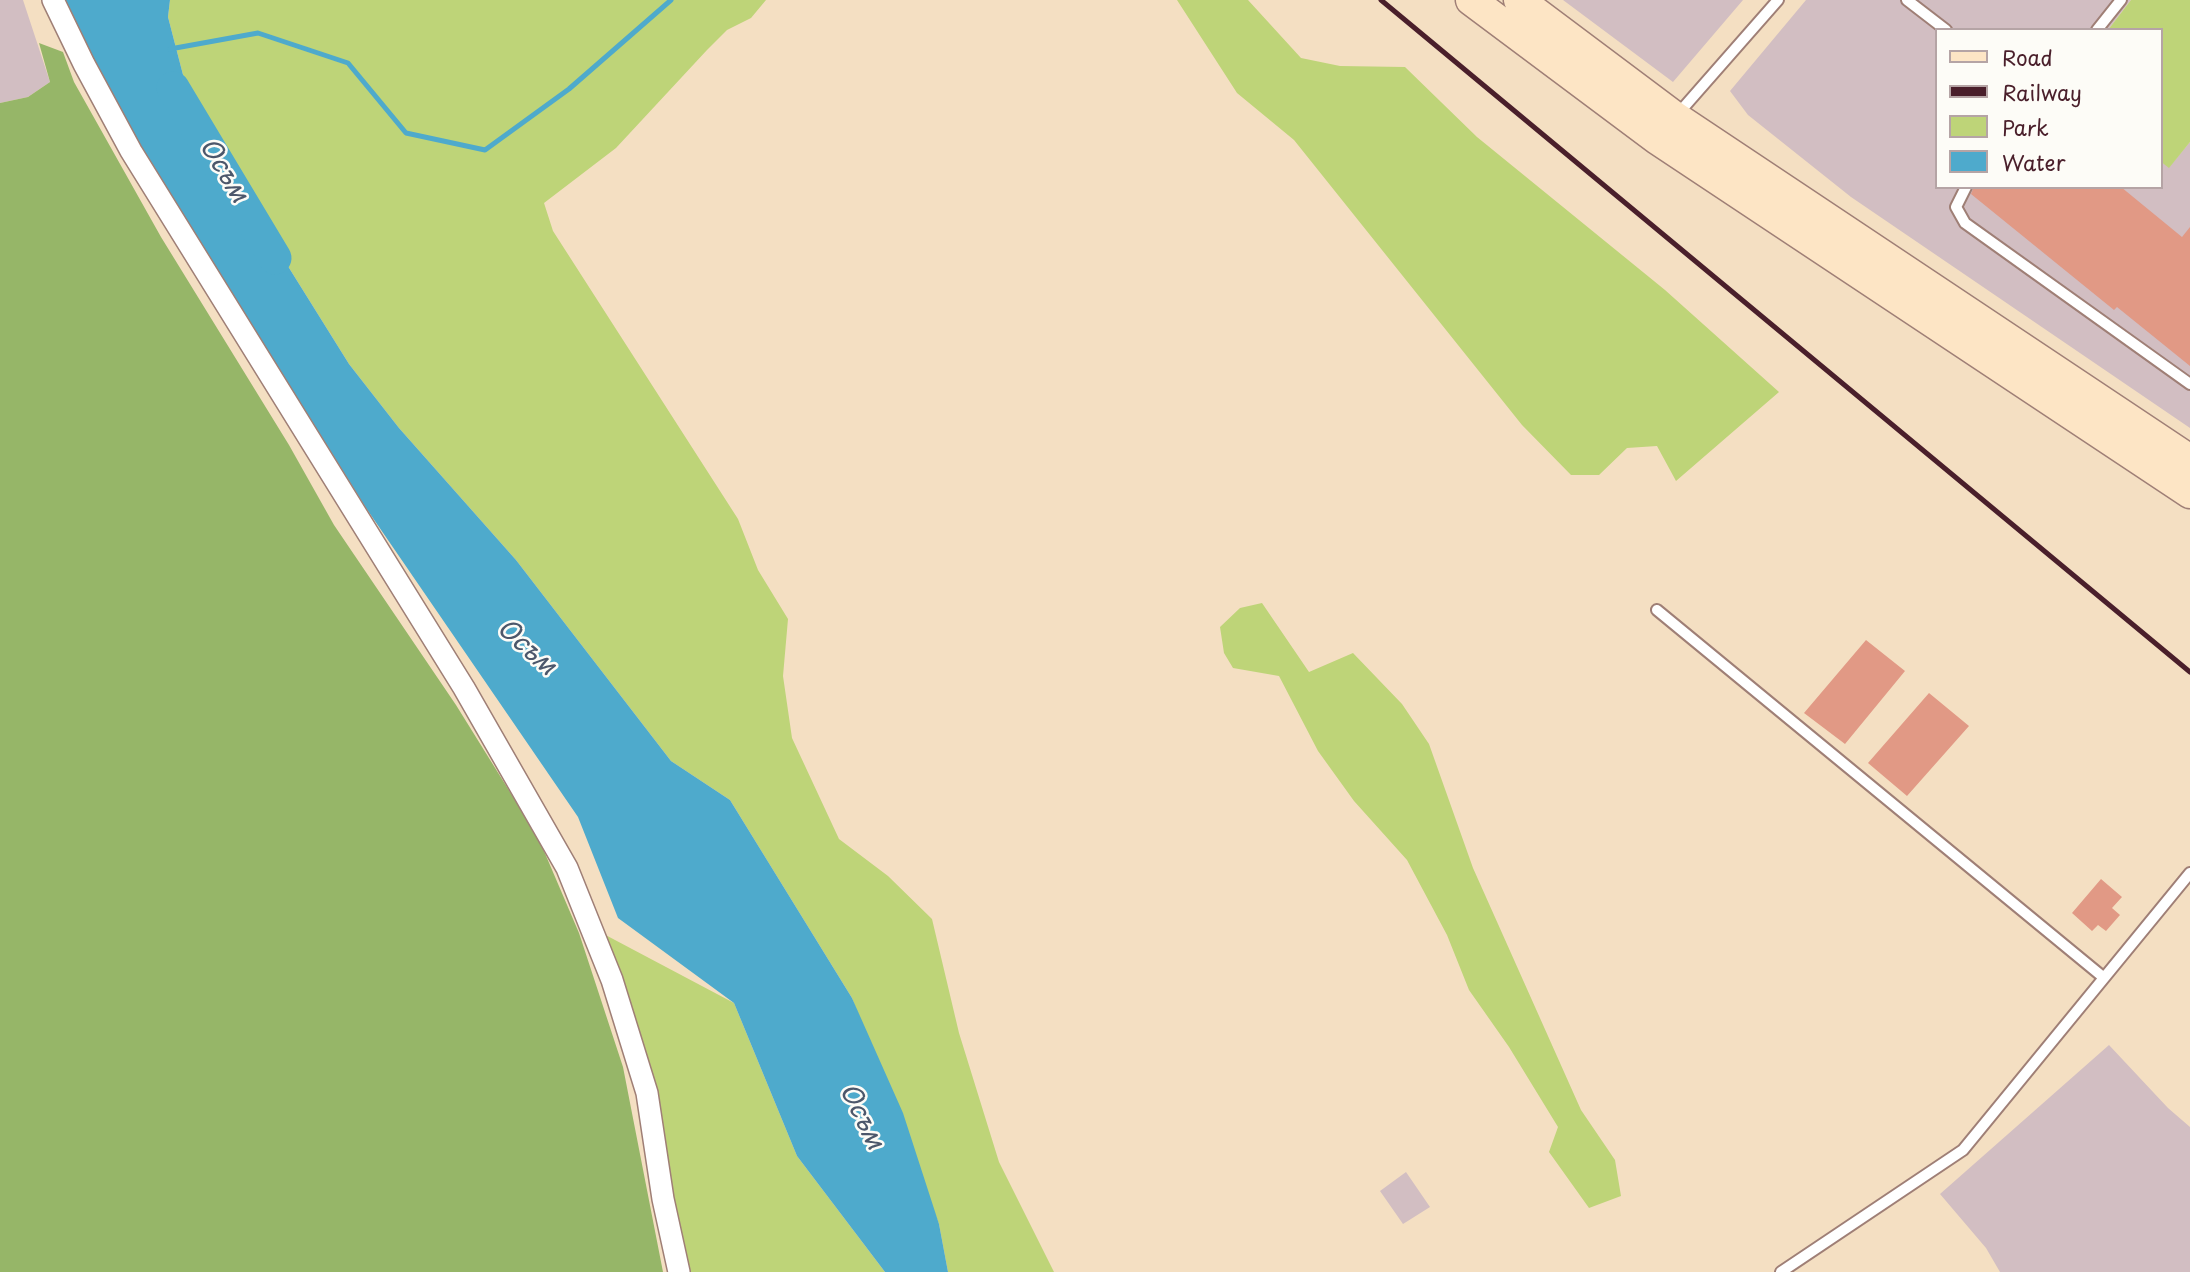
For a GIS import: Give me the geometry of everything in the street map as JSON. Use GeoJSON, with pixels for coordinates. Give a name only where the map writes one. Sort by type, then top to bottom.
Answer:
{"type":"FeatureCollection","features":[{"type":"Feature","properties":{"kind":"main road"},"geometry":{"type":"LineString","coordinates":[[1471,0],[1666,128],[2190,460]]}},
{"type":"Feature","properties":{"kind":"main road"},"geometry":{"type":"LineString","coordinates":[[1519,0],[1666,128],[2190,493]]}},
{"type":"Feature","properties":{"kind":"street"},"geometry":{"type":"LineString","coordinates":[[53,0],[83,64],[131,150],[464,688],[567,868],[612,980],[647,1093],[663,1199],[679,1272]]}},
{"type":"Feature","properties":{"kind":"lane"},"geometry":{"type":"LineString","coordinates":[[1666,128],[1778,0]]}},
{"type":"Feature","properties":{"kind":"lane"},"geometry":{"type":"LineString","coordinates":[[1908,0],[1943,28]]}},
{"type":"Feature","properties":{"kind":"lane"},"geometry":{"type":"LineString","coordinates":[[2099,28],[2121,0]]}},
{"type":"Feature","properties":{"kind":"lane"},"geometry":{"type":"LineString","coordinates":[[1965,189],[1956,208],[1965,223],[2190,384]]}},
{"type":"Feature","properties":{"kind":"lane"},"geometry":{"type":"LineString","coordinates":[[1657,610],[2103,977]]}},
{"type":"Feature","properties":{"kind":"lane"},"geometry":{"type":"LineString","coordinates":[[1782,1272],[1963,1150],[2190,873]]}},
{"type":"Feature","properties":{"kind":"shaded area"},"geometry":{"type":"Polygon","coordinates":[[[0,0],[23,0],[50,82],[28,97],[0,103],[0,0]]]}},
{"type":"Feature","properties":{"kind":"shaded area"},"geometry":{"type":"Polygon","coordinates":[[[1563,0],[1743,0],[1673,82],[1563,0]]]}},
{"type":"Feature","properties":{"kind":"shaded area"},"geometry":{"type":"Polygon","coordinates":[[[1806,0],[2131,0],[2110,28],[1934,28],[1934,189],[2162,189],[2162,162],[2169,167],[2190,142],[2190,428],[1851,197],[1748,115],[1730,91],[1806,0]]]}},
{"type":"Feature","properties":{"kind":"shaded area"},"geometry":{"type":"Polygon","coordinates":[[[2109,1045],[2168,1108],[2190,1127],[2190,1272],[2000,1272],[1986,1248],[1940,1194],[2109,1045]]]}},
{"type":"Feature","properties":{"kind":"shaded area"},"geometry":{"type":"Polygon","coordinates":[[[1406,1172],[1430,1207],[1403,1224],[1380,1191],[1406,1172]]]}},
{"type":"Feature","properties":{"kind":"green space"},"geometry":{"type":"Polygon","coordinates":[[[170,0],[766,0],[751,18],[727,30],[616,148],[544,203],[553,231],[738,519],[758,570],[788,619],[783,676],[792,738],[839,839],[888,876],[932,919],[959,1033],[999,1162],[1054,1272],[948,1272],[939,1224],[852,998],[730,800],[671,761],[516,560],[399,428],[349,364],[276,247],[238,205],[202,148],[168,17],[170,0]]]}},
{"type":"Feature","properties":{"kind":"green space"},"geometry":{"type":"Polygon","coordinates":[[[1177,0],[1248,0],[1301,58],[1340,66],[1405,67],[1477,137],[1665,290],[1779,392],[1676,481],[1657,446],[1627,448],[1599,475],[1571,475],[1522,425],[1294,140],[1237,93],[1177,0]]]}},
{"type":"Feature","properties":{"kind":"green space"},"geometry":{"type":"Polygon","coordinates":[[[2131,0],[2190,0],[2190,142],[2169,168],[2162,163],[2162,28],[2110,28],[2131,0]]]}},
{"type":"Feature","properties":{"kind":"green space"},"geometry":{"type":"Polygon","coordinates":[[[39,43],[63,52],[74,82],[161,237],[289,445],[334,525],[456,705],[538,837],[579,933],[623,1067],[663,1272],[0,1272],[0,103],[28,97],[50,82],[39,43]]]}},
{"type":"Feature","properties":{"kind":"green space"},"geometry":{"type":"Polygon","coordinates":[[[1262,603],[1309,672],[1353,653],[1402,704],[1429,744],[1473,868],[1581,1110],[1615,1160],[1621,1196],[1589,1208],[1549,1152],[1558,1127],[1509,1047],[1469,990],[1447,935],[1407,860],[1354,801],[1318,751],[1279,676],[1233,668],[1224,653],[1220,627],[1240,608],[1262,603]]]}},
{"type":"Feature","properties":{"kind":"green space"},"geometry":{"type":"Polygon","coordinates":[[[598,931],[734,1003],[797,1156],[885,1272],[681,1272],[598,931]]]}},
{"type":"Feature","properties":{"kind":"water"},"geometry":{"type":"Polygon","coordinates":[[[65,0],[170,0],[168,17],[202,148],[238,205],[276,247],[349,364],[399,428],[516,560],[671,761],[730,800],[852,998],[903,1113],[939,1224],[948,1272],[885,1272],[797,1156],[734,1003],[618,918],[578,817],[366,508],[308,415],[275,372],[73,31],[65,0]]]}},
{"type":"Feature","properties":{"kind":"building"},"geometry":{"type":"Polygon","coordinates":[[[1973,189],[2123,189],[2182,237],[2190,227],[2190,366],[2117,307],[2114,310],[1971,194],[1973,189]]]}},
{"type":"Feature","properties":{"kind":"building"},"geometry":{"type":"Polygon","coordinates":[[[1866,640],[1905,671],[1845,744],[1804,713],[1866,640]]]}},
{"type":"Feature","properties":{"kind":"building"},"geometry":{"type":"Polygon","coordinates":[[[1929,693],[1969,726],[1907,796],[1868,763],[1929,693]]]}},
{"type":"Feature","properties":{"kind":"building"},"geometry":{"type":"Polygon","coordinates":[[[2101,879],[2122,897],[2112,908],[2120,915],[2106,931],[2098,925],[2092,931],[2072,913],[2101,879]]]}},
{"type":"Feature","properties":{"kind":"waterway"},"geometry":{"type":"LineString","coordinates":[[170,49],[258,33],[348,63],[406,133],[485,150],[569,89],[671,0]]}},
{"type":"Feature","properties":{"kind":"waterway","name":"Осъм"},"geometry":{"type":"LineString","coordinates":[[173,88],[275,258]]}},
{"type":"Feature","properties":{"kind":"railway"},"geometry":{"type":"LineString","coordinates":[[1381,0],[2190,672]]}}]}
